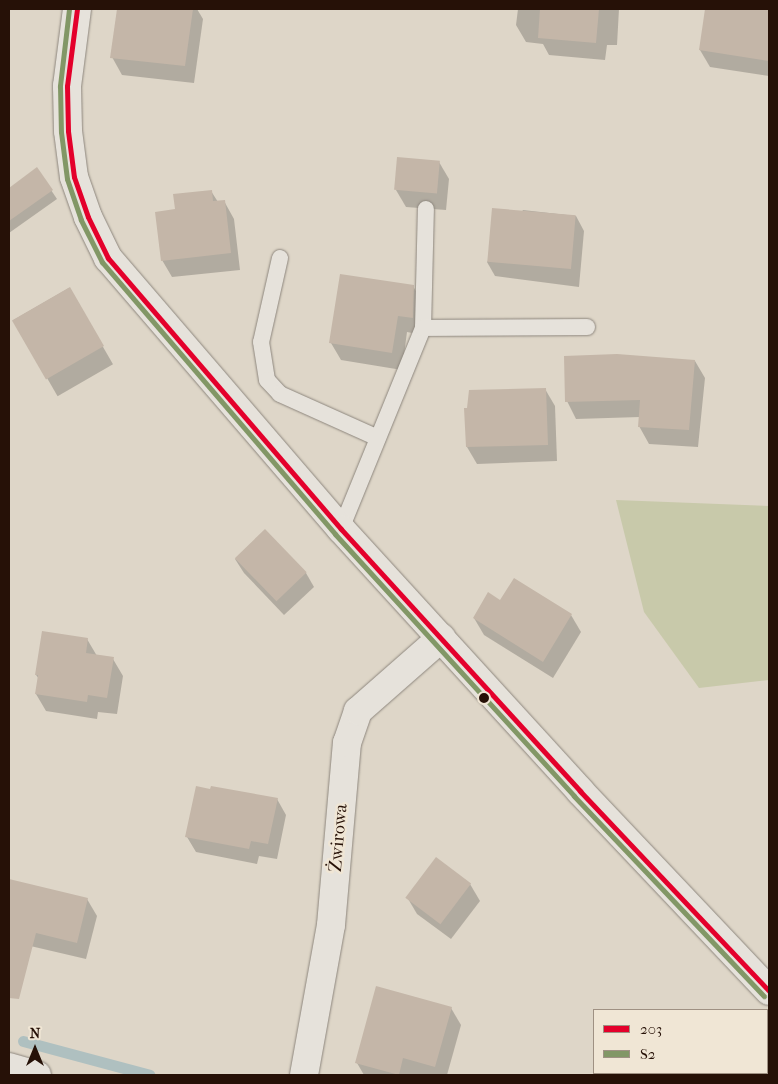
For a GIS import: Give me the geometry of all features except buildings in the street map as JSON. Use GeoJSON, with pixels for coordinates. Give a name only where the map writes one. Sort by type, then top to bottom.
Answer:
{"type":"FeatureCollection","features":[{"type":"Feature","properties":{"kind":"street"},"geometry":{"type":"LineString","coordinates":[[77,9],[67,86],[68,131],[74,176],[92,225],[108,258],[341,529],[580,791],[769,991]]}},
{"type":"Feature","properties":{"kind":"street","name":"Żwirowa"},"geometry":{"type":"LineString","coordinates":[[304,1075],[332,925],[347,743],[358,711],[441,638]]}},
{"type":"Feature","properties":{"kind":"street"},"geometry":{"type":"LineString","coordinates":[[9,1067],[37,1075]]}},
{"type":"Feature","properties":{"kind":"lane"},"geometry":{"type":"LineString","coordinates":[[341,529],[423,328],[426,209]]}},
{"type":"Feature","properties":{"kind":"lane"},"geometry":{"type":"LineString","coordinates":[[280,258],[261,342],[262,360],[267,380],[280,394],[378,438]]}},
{"type":"Feature","properties":{"kind":"lane"},"geometry":{"type":"LineString","coordinates":[[423,328],[587,327]]}},
{"type":"Feature","properties":{"kind":"green space"},"geometry":{"type":"Polygon","coordinates":[[[616,500],[769,506],[769,680],[699,688],[644,612],[616,500]]]}},
{"type":"Feature","properties":{"kind":"waterway"},"geometry":{"type":"LineString","coordinates":[[23,1041],[150,1075]]}},
{"type":"Feature","properties":{"kind":"transit line","name":"S2"},"geometry":{"type":"LineString","coordinates":[[69,9],[60,86],[61,132],[67,179],[81,220],[102,262],[335,534],[574,796],[764,996]]}},
{"type":"Feature","properties":{"kind":"transit line","name":"203"},"geometry":{"type":"LineString","coordinates":[[77,9],[67,86],[68,131],[74,177],[88,217],[108,258],[341,529],[580,791],[769,991]]}}]}
